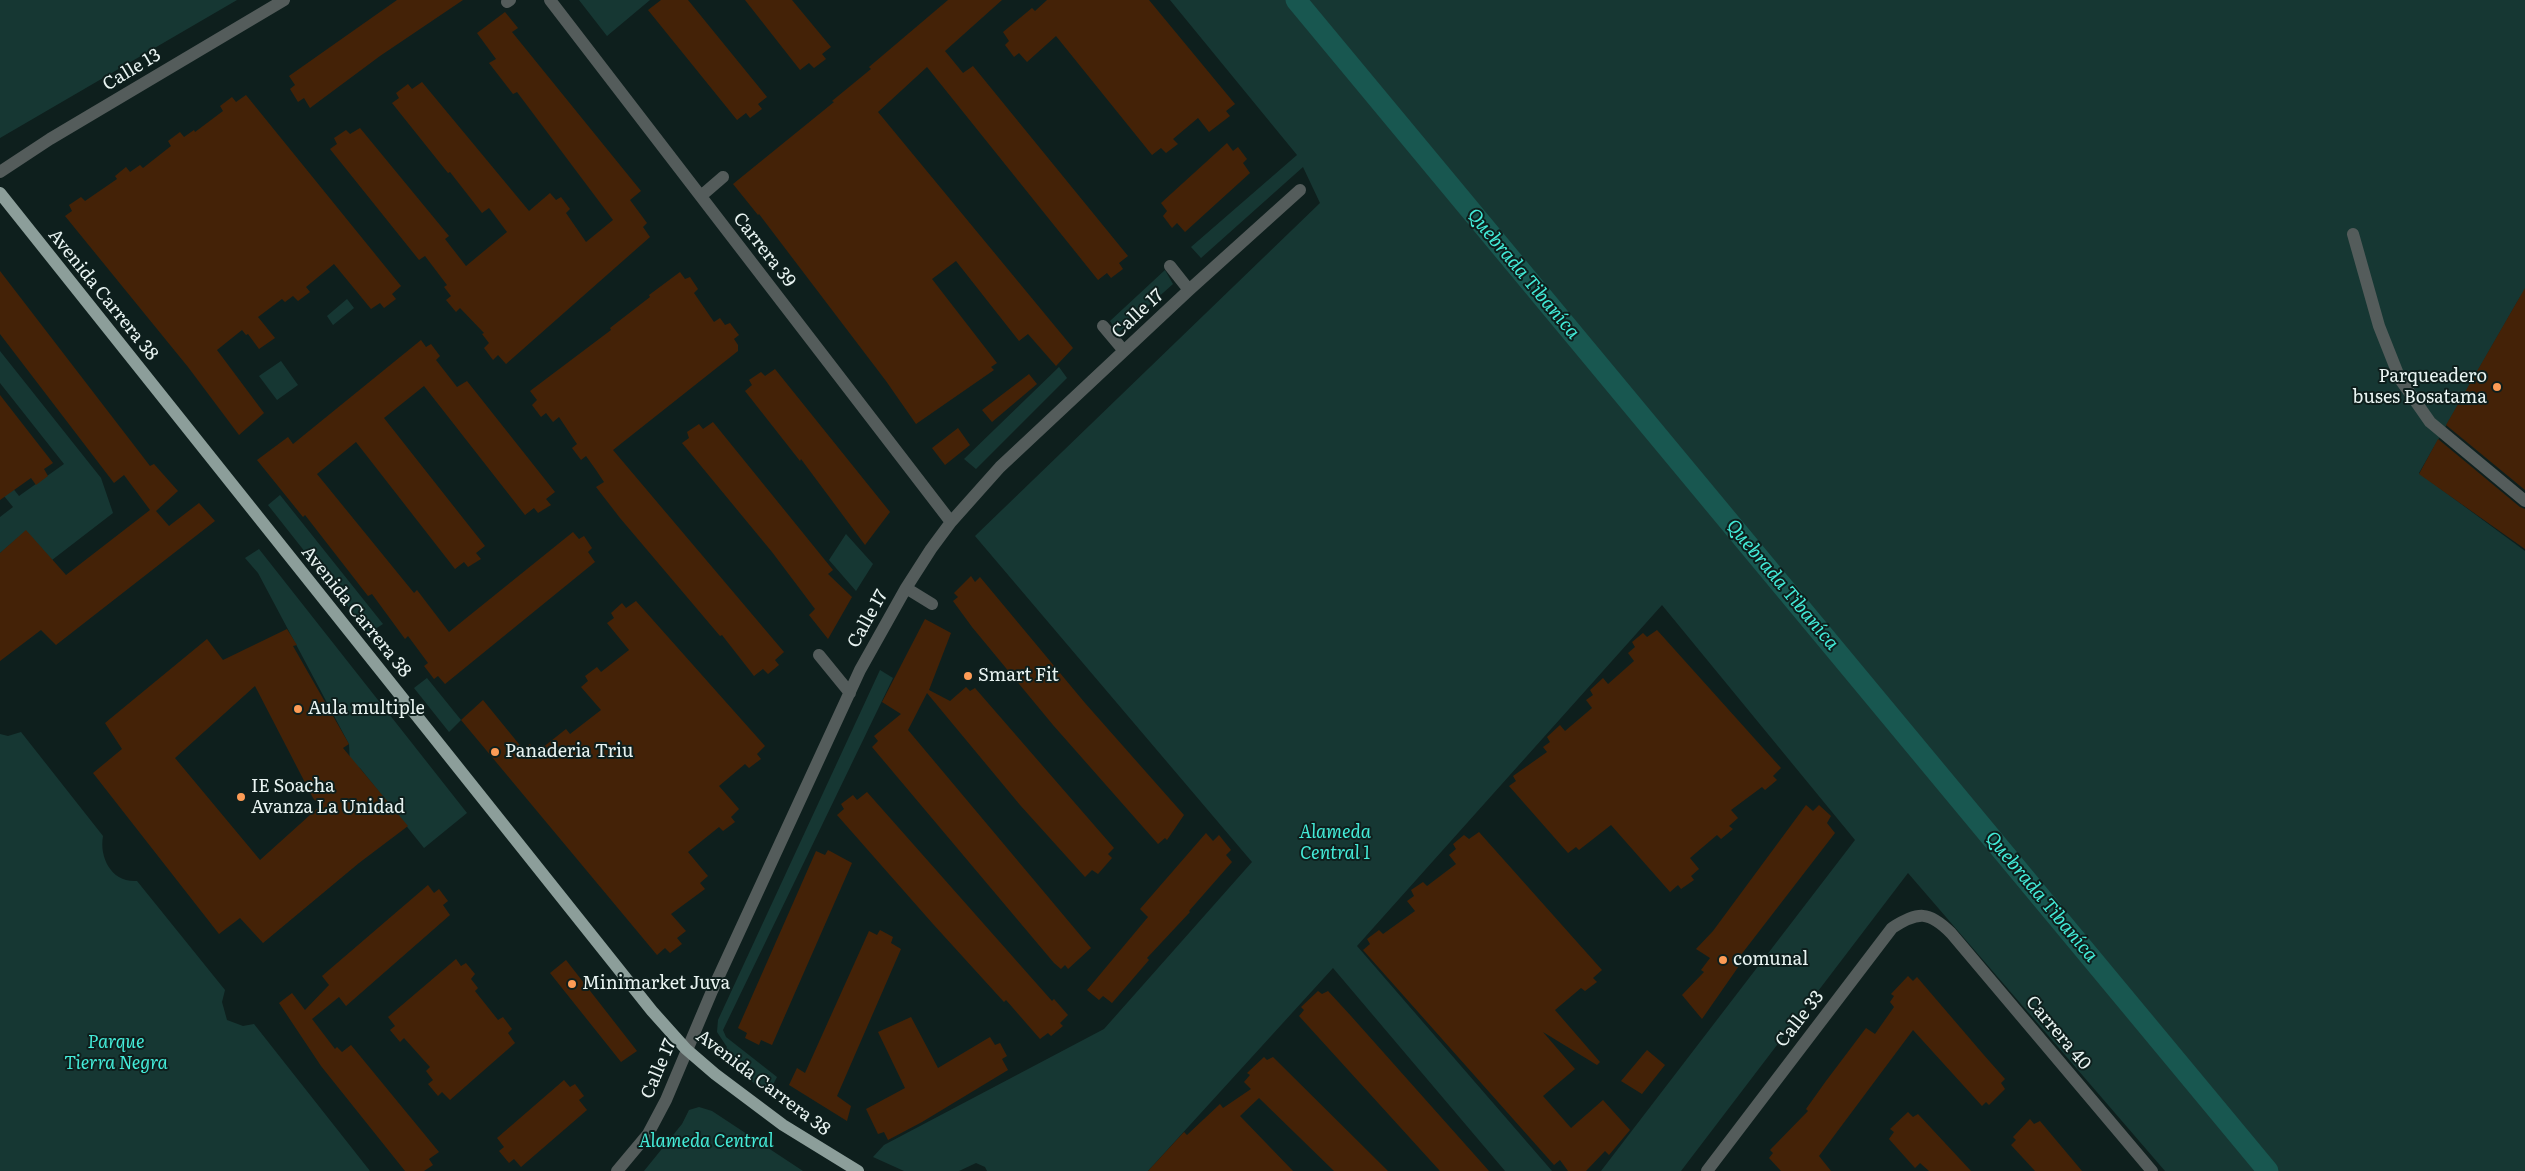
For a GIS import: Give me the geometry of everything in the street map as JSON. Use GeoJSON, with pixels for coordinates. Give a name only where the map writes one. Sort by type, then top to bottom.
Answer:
{"type":"FeatureCollection","features":[{"type":"Feature","properties":{"kind":"main road","name":"Avenida Carrera 38"},"geometry":{"type":"LineString","coordinates":[[0,193],[634,990],[686,1049],[783,1125],[858,1171]]}},
{"type":"Feature","properties":{"kind":"street","name":"Calle 13"},"geometry":{"type":"LineString","coordinates":[[0,172],[50,139],[284,0]]}},
{"type":"Feature","properties":{"kind":"street","name":"Carrera 39"},"geometry":{"type":"LineString","coordinates":[[550,0],[951,522]]}},
{"type":"Feature","properties":{"kind":"street"},"geometry":{"type":"LineString","coordinates":[[701,196],[723,177]]}},
{"type":"Feature","properties":{"kind":"street","name":"Calle 17"},"geometry":{"type":"LineString","coordinates":[[617,1171],[648,1134],[679,1071],[686,1049],[850,693],[906,588],[951,522],[1000,468],[1189,290],[1300,190]]}},
{"type":"Feature","properties":{"kind":"street"},"geometry":{"type":"LineString","coordinates":[[2353,234],[2379,326],[2400,379],[2430,422],[2525,501]]}},
{"type":"Feature","properties":{"kind":"street"},"geometry":{"type":"LineString","coordinates":[[1170,266],[1189,290]]}},
{"type":"Feature","properties":{"kind":"street"},"geometry":{"type":"LineString","coordinates":[[1103,326],[1124,351]]}},
{"type":"Feature","properties":{"kind":"street"},"geometry":{"type":"LineString","coordinates":[[906,588],[932,604]]}},
{"type":"Feature","properties":{"kind":"street"},"geometry":{"type":"LineString","coordinates":[[820,655],[850,693]]}},
{"type":"Feature","properties":{"kind":"street","name":"Calle 33"},"geometry":{"type":"LineString","coordinates":[[1707,1171],[1892,928],[1907,918],[1924,916],[1937,919]]}},
{"type":"Feature","properties":{"kind":"street","name":"Carrera 40"},"geometry":{"type":"LineString","coordinates":[[1937,919],[2152,1171]]}},
{"type":"Feature","properties":{"kind":"green space"},"geometry":{"type":"Polygon","coordinates":[[[0,0],[237,0],[0,138],[0,0]]]}},
{"type":"Feature","properties":{"kind":"green space"},"geometry":{"type":"Polygon","coordinates":[[[579,0],[650,0],[607,36],[579,0]]]}},
{"type":"Feature","properties":{"kind":"green space","name":"Alameda Central 1"},"geometry":{"type":"Polygon","coordinates":[[[1170,0],[2525,0],[2525,300],[2520,297],[2419,473],[2525,551],[2525,1171],[2165,1171],[1908,873],[1681,1171],[1601,1171],[1855,840],[1662,605],[1357,946],[1552,1171],[1505,1171],[1333,968],[1148,1171],[987,1171],[985,1167],[976,1163],[959,1171],[904,1171],[873,1157],[884,1145],[1104,1029],[1252,862],[975,536],[1320,203],[1303,167],[1201,258],[1191,247],[1297,155],[1170,0]]]}},
{"type":"Feature","properties":{"kind":"green space"},"geometry":{"type":"Polygon","coordinates":[[[1165,270],[1173,284],[1118,333],[1110,321],[1165,270]]]}},
{"type":"Feature","properties":{"kind":"green space"},"geometry":{"type":"Polygon","coordinates":[[[347,299],[354,308],[333,325],[327,316],[347,299]]]}},
{"type":"Feature","properties":{"kind":"green space"},"geometry":{"type":"Polygon","coordinates":[[[0,351],[101,478],[113,513],[52,560],[26,531],[0,553],[0,517],[13,507],[0,491],[0,472],[19,496],[64,464],[0,383],[0,351]]]}},
{"type":"Feature","properties":{"kind":"green space"},"geometry":{"type":"Polygon","coordinates":[[[281,361],[298,385],[277,400],[259,376],[281,361]]]}},
{"type":"Feature","properties":{"kind":"green space"},"geometry":{"type":"Polygon","coordinates":[[[1059,367],[1067,378],[976,469],[964,459],[1059,367]]]}},
{"type":"Feature","properties":{"kind":"green space"},"geometry":{"type":"Polygon","coordinates":[[[280,495],[383,624],[369,633],[268,505],[280,495]]]}},
{"type":"Feature","properties":{"kind":"green space"},"geometry":{"type":"Polygon","coordinates":[[[846,534],[873,564],[856,591],[829,560],[846,534]]]}},
{"type":"Feature","properties":{"kind":"green space"},"geometry":{"type":"Polygon","coordinates":[[[259,549],[467,813],[424,848],[360,768],[350,764],[349,744],[258,573],[245,558],[259,549]]]}},
{"type":"Feature","properties":{"kind":"green space"},"geometry":{"type":"Polygon","coordinates":[[[880,670],[893,678],[723,1030],[726,1037],[777,1077],[768,1094],[722,1058],[727,1047],[717,1032],[718,1020],[880,670]]]}},
{"type":"Feature","properties":{"kind":"green space"},"geometry":{"type":"Polygon","coordinates":[[[427,678],[461,720],[449,732],[414,688],[427,678]]]}},
{"type":"Feature","properties":{"kind":"green space","name":"Parque Tierra Negra"},"geometry":{"type":"Polygon","coordinates":[[[21,732],[103,836],[103,853],[109,868],[121,878],[128,881],[137,881],[225,990],[222,1002],[227,1020],[243,1026],[254,1024],[370,1171],[0,1171],[0,734],[8,736],[21,732]]]}},
{"type":"Feature","properties":{"kind":"green space","name":"Alameda Central"},"geometry":{"type":"Polygon","coordinates":[[[699,1107],[712,1111],[803,1171],[644,1171],[682,1124],[689,1110],[699,1107]]]}},
{"type":"Feature","properties":{"kind":"building"},"geometry":{"type":"Polygon","coordinates":[[[397,0],[463,0],[380,56],[310,108],[304,98],[298,102],[290,89],[295,85],[289,76],[397,0]]]}},
{"type":"Feature","properties":{"kind":"building"},"geometry":{"type":"Polygon","coordinates":[[[661,0],[688,0],[767,97],[758,104],[762,109],[750,118],[746,113],[737,120],[648,10],[661,0]]]}},
{"type":"Feature","properties":{"kind":"building"},"geometry":{"type":"Polygon","coordinates":[[[745,0],[792,0],[831,47],[822,54],[826,59],[814,68],[809,63],[800,70],[745,0]]]}},
{"type":"Feature","properties":{"kind":"building"},"geometry":{"type":"Polygon","coordinates":[[[948,0],[1002,0],[945,51],[963,73],[973,66],[1128,256],[1119,263],[1123,269],[1111,278],[1107,273],[1098,280],[927,67],[878,112],[1073,348],[1056,366],[1028,334],[1019,341],[956,261],[932,279],[997,363],[991,367],[994,370],[916,424],[886,381],[759,214],[733,184],[834,102],[832,101],[871,69],[869,67],[948,0]]]}},
{"type":"Feature","properties":{"kind":"building"},"geometry":{"type":"Polygon","coordinates":[[[1047,0],[1149,0],[1235,104],[1226,111],[1230,116],[1209,132],[1198,118],[1173,139],[1178,144],[1166,153],[1161,148],[1152,155],[1056,36],[1027,62],[1019,53],[1014,57],[1005,45],[1009,41],[1003,32],[1032,8],[1035,11],[1047,0]]]}},
{"type":"Feature","properties":{"kind":"building"},"geometry":{"type":"Polygon","coordinates":[[[505,12],[518,28],[512,32],[641,191],[630,200],[647,223],[643,227],[650,237],[506,364],[498,355],[493,360],[484,348],[489,343],[482,334],[484,333],[460,308],[456,312],[446,300],[451,296],[444,287],[447,285],[425,256],[419,260],[330,149],[337,144],[334,138],[346,130],[350,134],[360,128],[449,236],[445,239],[466,266],[507,232],[489,208],[482,213],[392,103],[399,98],[396,93],[408,84],[412,89],[422,82],[529,211],[550,193],[556,200],[561,197],[570,209],[566,213],[586,242],[613,220],[517,92],[513,94],[489,63],[496,59],[477,33],[505,12]]]}},
{"type":"Feature","properties":{"kind":"building"},"geometry":{"type":"Polygon","coordinates":[[[246,95],[401,286],[392,294],[396,299],[384,308],[380,303],[371,309],[334,264],[306,287],[310,292],[298,301],[293,296],[285,302],[282,299],[258,317],[275,338],[259,349],[248,334],[246,335],[242,330],[217,350],[264,413],[239,435],[188,367],[65,216],[72,211],[69,205],[81,197],[85,201],[117,179],[115,176],[126,167],[130,172],[140,165],[143,168],[171,146],[168,141],[180,132],[184,137],[194,130],[195,132],[223,111],[220,106],[232,97],[236,102],[246,95]]]}},
{"type":"Feature","properties":{"kind":"building"},"geometry":{"type":"Polygon","coordinates":[[[1227,143],[1233,151],[1238,147],[1247,159],[1243,163],[1250,173],[1185,232],[1177,223],[1172,228],[1163,216],[1167,211],[1161,203],[1227,143]]]}},
{"type":"Feature","properties":{"kind":"building"},"geometry":{"type":"Polygon","coordinates":[[[0,271],[150,466],[154,464],[178,491],[156,511],[169,526],[199,503],[215,521],[56,645],[41,630],[0,661],[0,553],[26,530],[66,575],[150,510],[124,475],[114,483],[0,334],[0,271]]]}},
{"type":"Feature","properties":{"kind":"building"},"geometry":{"type":"Polygon","coordinates":[[[680,272],[685,279],[690,277],[698,289],[694,293],[714,322],[720,318],[725,325],[730,323],[739,335],[734,339],[738,345],[738,351],[613,450],[784,652],[775,660],[779,665],[768,674],[763,669],[754,676],[722,635],[720,636],[620,518],[596,487],[604,482],[586,456],[581,460],[572,448],[577,444],[559,417],[553,422],[546,413],[541,417],[532,405],[537,400],[530,391],[611,330],[610,328],[650,297],[649,295],[680,272]]]}},
{"type":"Feature","properties":{"kind":"building"},"geometry":{"type":"Polygon","coordinates":[[[2525,288],[2525,490],[2446,425],[2525,288]]]}},
{"type":"Feature","properties":{"kind":"building"},"geometry":{"type":"Polygon","coordinates":[[[421,340],[426,347],[431,344],[440,356],[436,360],[457,387],[467,381],[555,492],[546,499],[551,505],[538,513],[534,508],[525,515],[424,386],[384,418],[485,546],[476,553],[481,559],[468,567],[464,562],[455,569],[356,442],[317,474],[414,593],[417,590],[449,632],[573,532],[579,539],[584,536],[592,548],[588,552],[595,562],[445,684],[438,676],[434,679],[424,666],[428,663],[408,636],[405,639],[372,594],[368,596],[305,515],[303,517],[257,460],[288,437],[293,444],[421,340]]]}},
{"type":"Feature","properties":{"kind":"building"},"geometry":{"type":"Polygon","coordinates":[[[775,369],[890,512],[865,545],[801,459],[800,461],[745,391],[752,385],[749,380],[761,372],[765,376],[775,369]]]}},
{"type":"Feature","properties":{"kind":"building"},"geometry":{"type":"Polygon","coordinates":[[[1029,374],[1037,384],[992,422],[982,410],[1029,374]]]}},
{"type":"Feature","properties":{"kind":"building"},"geometry":{"type":"Polygon","coordinates":[[[0,395],[53,463],[44,469],[48,476],[36,485],[31,478],[0,500],[0,395]]]}},
{"type":"Feature","properties":{"kind":"building"},"geometry":{"type":"Polygon","coordinates":[[[713,422],[833,570],[828,574],[852,597],[828,639],[809,615],[815,609],[772,552],[682,443],[689,438],[687,432],[699,424],[703,429],[713,422]]]}},
{"type":"Feature","properties":{"kind":"building"},"geometry":{"type":"Polygon","coordinates":[[[958,428],[970,445],[945,465],[932,448],[958,428]]]}},
{"type":"Feature","properties":{"kind":"building"},"geometry":{"type":"Polygon","coordinates":[[[2438,439],[2520,507],[2525,509],[2525,549],[2419,474],[2438,439]]]}},
{"type":"Feature","properties":{"kind":"building"},"geometry":{"type":"Polygon","coordinates":[[[971,576],[975,582],[980,577],[1085,703],[1184,815],[1167,840],[1165,838],[1158,844],[1053,725],[972,627],[953,601],[958,597],[954,593],[971,576]]]}},
{"type":"Feature","properties":{"kind":"building"},"geometry":{"type":"Polygon","coordinates":[[[636,601],[765,746],[757,754],[761,759],[749,768],[745,764],[719,786],[739,809],[731,817],[735,822],[723,831],[719,827],[688,852],[708,876],[700,883],[705,889],[671,914],[686,931],[677,938],[682,944],[670,953],[665,948],[657,955],[461,720],[483,700],[523,749],[530,744],[537,752],[566,729],[570,734],[601,710],[581,687],[588,681],[585,676],[597,667],[601,672],[629,650],[607,623],[614,618],[611,613],[622,603],[626,608],[636,601]]]}},
{"type":"Feature","properties":{"kind":"building"},"geometry":{"type":"Polygon","coordinates":[[[925,619],[951,633],[929,690],[950,701],[966,687],[970,691],[975,688],[1114,848],[1108,854],[1112,858],[1098,874],[1092,870],[1085,877],[1020,805],[927,693],[908,730],[1091,948],[1068,969],[1065,965],[1061,969],[1054,963],[872,747],[878,741],[874,736],[901,714],[882,702],[925,619]]]}},
{"type":"Feature","properties":{"kind":"building"},"geometry":{"type":"Polygon","coordinates":[[[287,629],[297,645],[293,646],[349,744],[343,748],[408,826],[359,863],[263,943],[240,918],[219,934],[93,773],[122,749],[105,723],[207,639],[223,660],[287,629]],[[255,686],[175,758],[260,860],[320,806],[313,798],[255,686]]]}},
{"type":"Feature","properties":{"kind":"building"},"geometry":{"type":"Polygon","coordinates":[[[1657,630],[1781,768],[1773,776],[1777,780],[1765,790],[1762,787],[1731,810],[1738,818],[1729,826],[1733,829],[1721,839],[1717,835],[1690,858],[1699,869],[1691,876],[1694,880],[1681,889],[1678,885],[1670,892],[1611,825],[1579,850],[1576,847],[1568,853],[1509,786],[1516,781],[1513,776],[1547,752],[1543,747],[1550,742],[1547,737],[1560,725],[1565,731],[1592,708],[1586,700],[1593,695],[1590,690],[1603,678],[1608,684],[1634,661],[1628,653],[1635,647],[1632,642],[1643,633],[1647,637],[1657,630]]]}},
{"type":"Feature","properties":{"kind":"building"},"geometry":{"type":"Polygon","coordinates":[[[867,792],[1052,1001],[1054,999],[1068,1015],[1060,1023],[1063,1026],[1051,1036],[1048,1033],[1040,1039],[1006,1000],[1004,1002],[837,815],[844,809],[841,804],[853,795],[857,800],[867,792]]]}},
{"type":"Feature","properties":{"kind":"building"},"geometry":{"type":"Polygon","coordinates":[[[1806,805],[1813,811],[1819,805],[1831,816],[1827,823],[1835,833],[1737,960],[1741,963],[1702,1019],[1682,995],[1704,972],[1701,970],[1710,958],[1696,949],[1713,931],[1806,805]]]}},
{"type":"Feature","properties":{"kind":"building"},"geometry":{"type":"Polygon","coordinates":[[[1479,832],[1602,970],[1593,978],[1597,982],[1585,991],[1581,988],[1555,1010],[1600,1062],[1597,1065],[1543,1032],[1575,1069],[1543,1096],[1571,1128],[1603,1100],[1630,1130],[1609,1155],[1605,1151],[1586,1171],[1568,1171],[1560,1160],[1554,1165],[1363,950],[1370,944],[1367,939],[1379,930],[1383,934],[1415,911],[1407,901],[1414,896],[1411,890],[1423,882],[1427,886],[1456,864],[1449,855],[1456,849],[1453,844],[1464,835],[1469,839],[1479,832]]]}},
{"type":"Feature","properties":{"kind":"building"},"geometry":{"type":"Polygon","coordinates":[[[1206,833],[1213,841],[1219,835],[1231,850],[1226,855],[1232,862],[1190,912],[1147,958],[1149,960],[1112,1003],[1103,996],[1099,1000],[1087,990],[1148,917],[1140,909],[1206,833]]]}},
{"type":"Feature","properties":{"kind":"building"},"geometry":{"type":"Polygon","coordinates":[[[828,850],[852,863],[772,1045],[761,1040],[759,1045],[745,1038],[747,1033],[738,1028],[816,851],[825,855],[828,850]]]}},
{"type":"Feature","properties":{"kind":"building"},"geometry":{"type":"Polygon","coordinates":[[[428,885],[434,893],[439,889],[448,901],[443,905],[450,915],[346,1006],[339,997],[312,1019],[335,1049],[337,1047],[342,1052],[351,1045],[439,1152],[429,1159],[433,1165],[424,1171],[405,1171],[321,1066],[279,1003],[292,993],[305,1010],[329,985],[322,976],[428,885]]]}},
{"type":"Feature","properties":{"kind":"building"},"geometry":{"type":"Polygon","coordinates":[[[880,930],[893,937],[891,943],[901,949],[837,1096],[851,1106],[847,1121],[789,1085],[797,1068],[805,1073],[869,931],[877,935],[880,930]]]}},
{"type":"Feature","properties":{"kind":"building"},"geometry":{"type":"Polygon","coordinates":[[[456,959],[461,966],[466,963],[475,974],[471,979],[478,988],[475,991],[498,1020],[503,1017],[512,1029],[508,1033],[515,1043],[450,1100],[442,1092],[438,1096],[428,1084],[433,1080],[426,1071],[430,1067],[404,1038],[400,1042],[390,1030],[395,1026],[388,1017],[456,959]]]}},
{"type":"Feature","properties":{"kind":"building"},"geometry":{"type":"Polygon","coordinates":[[[566,960],[637,1051],[621,1062],[550,973],[566,960]]]}},
{"type":"Feature","properties":{"kind":"building"},"geometry":{"type":"Polygon","coordinates":[[[1908,976],[1913,981],[1917,977],[2005,1079],[2001,1083],[2005,1089],[1989,1105],[1986,1102],[1982,1106],[1913,1030],[1819,1156],[1831,1171],[1781,1171],[1769,1158],[1773,1153],[1770,1150],[1808,1111],[1806,1109],[1866,1028],[1875,1034],[1894,1007],[1890,1002],[1894,996],[1891,994],[1908,976]]]}},
{"type":"Feature","properties":{"kind":"building"},"geometry":{"type":"Polygon","coordinates":[[[1318,991],[1322,994],[1328,991],[1489,1171],[1440,1171],[1299,1016],[1304,1010],[1301,1007],[1318,991]]]}},
{"type":"Feature","properties":{"kind":"building"},"geometry":{"type":"Polygon","coordinates":[[[911,1017],[938,1068],[990,1037],[995,1045],[1000,1043],[1007,1056],[1002,1059],[1008,1070],[922,1122],[888,1140],[884,1132],[878,1134],[866,1109],[905,1088],[878,1032],[911,1017]]]}},
{"type":"Feature","properties":{"kind":"building"},"geometry":{"type":"Polygon","coordinates":[[[1647,1050],[1665,1065],[1642,1094],[1621,1081],[1647,1050]]]}},
{"type":"Feature","properties":{"kind":"building"},"geometry":{"type":"Polygon","coordinates":[[[1264,1057],[1267,1060],[1273,1057],[1388,1171],[1334,1171],[1259,1098],[1240,1116],[1293,1171],[1148,1171],[1184,1132],[1187,1135],[1220,1104],[1223,1108],[1251,1089],[1244,1082],[1250,1075],[1247,1073],[1264,1057]]]}},
{"type":"Feature","properties":{"kind":"building"},"geometry":{"type":"Polygon","coordinates":[[[564,1080],[570,1087],[575,1084],[584,1096],[579,1100],[587,1110],[521,1167],[514,1159],[509,1163],[499,1151],[504,1147],[497,1138],[564,1080]]]}},
{"type":"Feature","properties":{"kind":"building"},"geometry":{"type":"Polygon","coordinates":[[[1908,1112],[1913,1117],[1918,1114],[1971,1171],[1929,1171],[1920,1163],[1915,1168],[1889,1139],[1894,1132],[1890,1129],[1908,1112]]]}},
{"type":"Feature","properties":{"kind":"building"},"geometry":{"type":"Polygon","coordinates":[[[2030,1119],[2034,1124],[2040,1121],[2082,1171],[2035,1171],[2011,1145],[2016,1140],[2013,1137],[2030,1119]]]}},
{"type":"Feature","properties":{"kind":"waterway","name":"Quebrada Tibaníca"},"geometry":{"type":"LineString","coordinates":[[1296,0],[2268,1171]]}},
{"type":"Feature","properties":{"kind":"place","name":"Parqueadero buses Bosatama"},"geometry":{"type":"Point","coordinates":[2497,387]}},
{"type":"Feature","properties":{"kind":"place","name":"Smart Fit"},"geometry":{"type":"Point","coordinates":[968,676]}},
{"type":"Feature","properties":{"kind":"place","name":"Aula multiple"},"geometry":{"type":"Point","coordinates":[298,709]}},
{"type":"Feature","properties":{"kind":"place","name":"Panaderia Triu"},"geometry":{"type":"Point","coordinates":[495,752]}},
{"type":"Feature","properties":{"kind":"place","name":"IE Soacha Avanza La Unidad"},"geometry":{"type":"Point","coordinates":[241,797]}},
{"type":"Feature","properties":{"kind":"place","name":"comunal"},"geometry":{"type":"Point","coordinates":[1723,960]}},
{"type":"Feature","properties":{"kind":"place","name":"Minimarket Juva"},"geometry":{"type":"Point","coordinates":[572,984]}}]}
